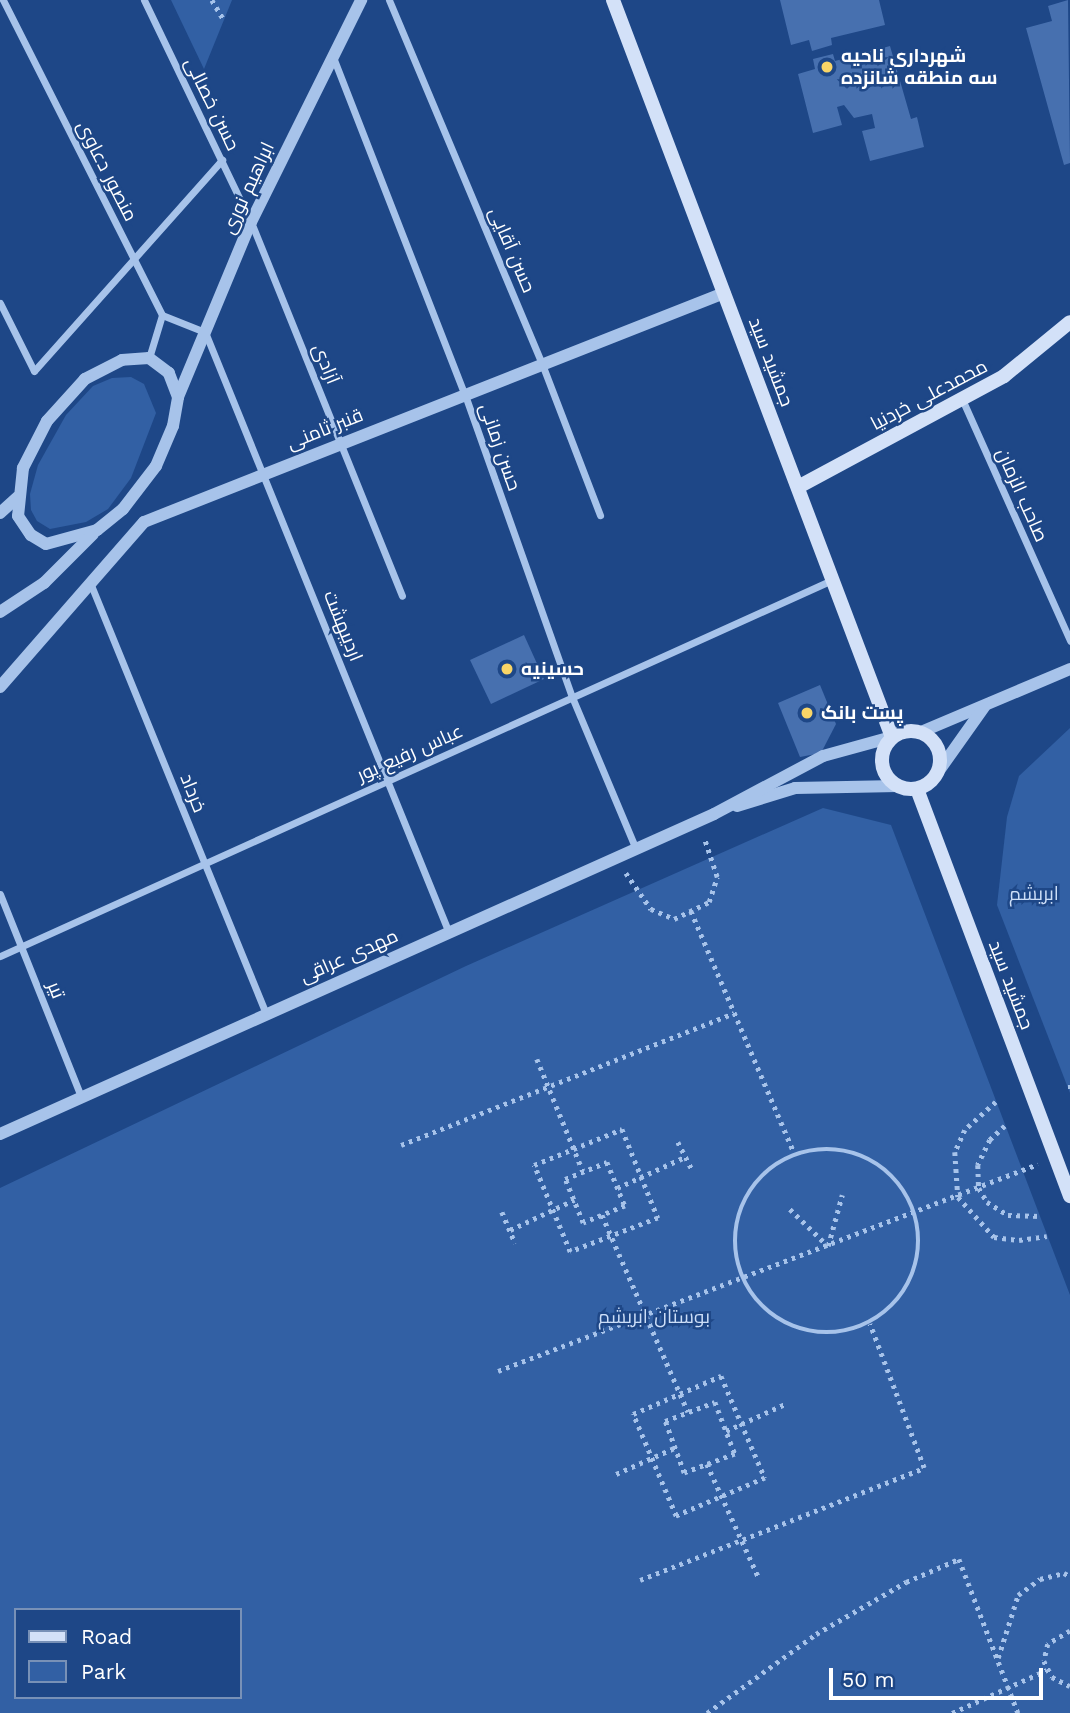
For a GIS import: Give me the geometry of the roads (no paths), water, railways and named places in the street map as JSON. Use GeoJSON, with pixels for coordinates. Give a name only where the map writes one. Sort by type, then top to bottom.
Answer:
{"type":"FeatureCollection","features":[{"type":"Feature","properties":{"kind":"main road","name":"جمشید سید"},"geometry":{"type":"LineString","coordinates":[[613,0],[892,737]]}},
{"type":"Feature","properties":{"kind":"main road","name":"محمدعلی خردنیا"},"geometry":{"type":"LineString","coordinates":[[798,487],[1004,376],[1070,322]]}},
{"type":"Feature","properties":{"kind":"main road"},"geometry":{"type":"LineString","coordinates":[[911,730],[921,732],[937,744],[938,772],[917,789],[898,786],[882,764],[886,745],[892,737],[911,730]]}},
{"type":"Feature","properties":{"kind":"main road","name":"جمشید سید"},"geometry":{"type":"LineString","coordinates":[[917,789],[1070,1196]]}},
{"type":"Feature","properties":{"kind":"street","name":"منصور دعاوی"},"geometry":{"type":"LineString","coordinates":[[3,0],[162,315]]}},
{"type":"Feature","properties":{"kind":"street","name":"حسن خصالی"},"geometry":{"type":"LineString","coordinates":[[144,0],[251,222]]}},
{"type":"Feature","properties":{"kind":"street","name":"ابراهیم نوری"},"geometry":{"type":"LineString","coordinates":[[0,612],[44,583],[97,530],[123,509],[156,466],[173,426],[178,397],[251,222],[361,0]]}},
{"type":"Feature","properties":{"kind":"street","name":"حسن آقایی"},"geometry":{"type":"LineString","coordinates":[[389,0],[542,364],[600,515]]}},
{"type":"Feature","properties":{"kind":"street","name":"حسن زمانی"},"geometry":{"type":"LineString","coordinates":[[333,57],[465,395],[572,697],[636,849]]}},
{"type":"Feature","properties":{"kind":"street"},"geometry":{"type":"LineString","coordinates":[[0,303],[34,371],[222,160]]}},
{"type":"Feature","properties":{"kind":"street","name":"آزادی"},"geometry":{"type":"LineString","coordinates":[[251,222],[402,596]]}},
{"type":"Feature","properties":{"kind":"street","name":"قنبر ثامنی"},"geometry":{"type":"LineString","coordinates":[[0,687],[144,522],[724,293]]}},
{"type":"Feature","properties":{"kind":"street"},"geometry":{"type":"LineString","coordinates":[[149,358],[162,315],[205,332]]}},
{"type":"Feature","properties":{"kind":"street","name":"اردیبهشت"},"geometry":{"type":"LineString","coordinates":[[205,332],[265,474],[449,933]]}},
{"type":"Feature","properties":{"kind":"street"},"geometry":{"type":"LineString","coordinates":[[97,530],[46,544],[31,535],[18,516],[23,468],[47,421],[85,379],[122,360],[149,358],[169,373],[178,397]]}},
{"type":"Feature","properties":{"kind":"street","name":"صاحب الزمان"},"geometry":{"type":"LineString","coordinates":[[962,399],[1070,641]]}},
{"type":"Feature","properties":{"kind":"street"},"geometry":{"type":"LineString","coordinates":[[0,513],[18,497]]}},
{"type":"Feature","properties":{"kind":"street","name":"عباس رفیع پور"},"geometry":{"type":"LineString","coordinates":[[0,956],[832,580]]}},
{"type":"Feature","properties":{"kind":"street","name":"خرداد"},"geometry":{"type":"LineString","coordinates":[[91,585],[267,1014]]}},
{"type":"Feature","properties":{"kind":"street"},"geometry":{"type":"LineString","coordinates":[[921,732],[1070,669]]}},
{"type":"Feature","properties":{"kind":"street"},"geometry":{"type":"LineString","coordinates":[[938,772],[985,705]]}},
{"type":"Feature","properties":{"kind":"street"},"geometry":{"type":"LineString","coordinates":[[713,814],[823,756],[892,737]]}},
{"type":"Feature","properties":{"kind":"street"},"geometry":{"type":"LineString","coordinates":[[713,814],[795,788],[898,786]]}},
{"type":"Feature","properties":{"kind":"street","name":"مهدی عراقی"},"geometry":{"type":"LineString","coordinates":[[0,1134],[713,814]]}},
{"type":"Feature","properties":{"kind":"street","name":"تیر"},"geometry":{"type":"LineString","coordinates":[[0,894],[81,1097]]}},
{"type":"Feature","properties":{"kind":"place","name":"شهرداری ناحیه سه منطقه شانزده"},"geometry":{"type":"Point","coordinates":[827,67]}},
{"type":"Feature","properties":{"kind":"place","name":"حسینیه"},"geometry":{"type":"Point","coordinates":[507,669]}},
{"type":"Feature","properties":{"kind":"place","name":"پست بانک"},"geometry":{"type":"Point","coordinates":[807,713]}},
{"type":"Feature","properties":{"kind":"park label","name":"ابریشم"},"geometry":{"type":"Point","coordinates":[1034,894]}},
{"type":"Feature","properties":{"kind":"park label","name":"بوستان ابریشم"},"geometry":{"type":"Point","coordinates":[654,1317]}}]}
